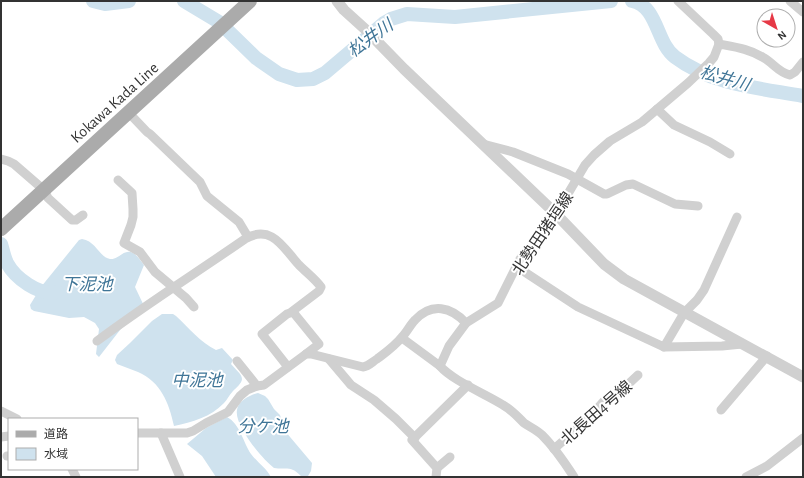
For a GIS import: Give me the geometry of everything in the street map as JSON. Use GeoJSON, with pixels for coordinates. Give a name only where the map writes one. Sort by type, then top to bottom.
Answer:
{"type":"FeatureCollection","features":[{"type":"Feature","properties":{"kind":"main road","name":"Kokawa Kada Line"},"geometry":{"type":"LineString","coordinates":[[1,229],[250,1]]}},
{"type":"Feature","properties":{"kind":"street"},"geometry":{"type":"LineString","coordinates":[[337,1],[344,10],[375,38],[404,69],[556,214],[604,264],[624,279],[803,377]]}},
{"type":"Feature","properties":{"kind":"street"},"geometry":{"type":"LineString","coordinates":[[678,1],[718,39],[719,44],[752,51],[765,58],[784,74],[790,75],[795,72],[803,62]]}},
{"type":"Feature","properties":{"kind":"street"},"geometry":{"type":"LineString","coordinates":[[790,1],[803,12]]}},
{"type":"Feature","properties":{"kind":"street","name":"北勢田猪垣線"},"geometry":{"type":"LineString","coordinates":[[440,366],[449,346],[466,324],[498,303],[520,260],[556,214],[585,165],[603,146],[642,122],[688,83],[709,64],[714,57],[719,44]]}},
{"type":"Feature","properties":{"kind":"street"},"geometry":{"type":"LineString","coordinates":[[657,109],[674,125],[710,142],[730,154]]}},
{"type":"Feature","properties":{"kind":"street"},"geometry":{"type":"LineString","coordinates":[[128,112],[200,182],[207,196],[239,222],[248,237]]}},
{"type":"Feature","properties":{"kind":"street"},"geometry":{"type":"LineString","coordinates":[[483,144],[513,152],[577,178],[604,194],[626,185],[633,184],[674,204],[698,206]]}},
{"type":"Feature","properties":{"kind":"street"},"geometry":{"type":"LineString","coordinates":[[1,159],[14,164],[44,190],[48,198],[72,220],[76,220],[83,215]]}},
{"type":"Feature","properties":{"kind":"street"},"geometry":{"type":"LineString","coordinates":[[118,180],[132,193],[133,217],[124,243],[140,252],[155,272],[186,298],[194,308]]}},
{"type":"Feature","properties":{"kind":"street"},"geometry":{"type":"LineString","coordinates":[[664,347],[684,313],[697,300],[704,290],[737,217]]}},
{"type":"Feature","properties":{"kind":"street"},"geometry":{"type":"LineString","coordinates":[[98,341],[142,308],[248,237],[252,235],[266,234],[274,238],[322,287],[293,312],[287,314],[262,334],[288,367]]}},
{"type":"Feature","properties":{"kind":"street"},"geometry":{"type":"LineString","coordinates":[[517,267],[578,307],[664,347],[722,346],[742,344]]}},
{"type":"Feature","properties":{"kind":"street"},"geometry":{"type":"LineString","coordinates":[[306,354],[363,367],[367,366],[385,353],[402,338],[418,317],[429,311],[444,308],[452,312],[466,324]]}},
{"type":"Feature","properties":{"kind":"street"},"geometry":{"type":"LineString","coordinates":[[138,433],[187,433],[193,431],[228,412],[240,396],[247,390],[264,385],[319,344],[293,312]]}},
{"type":"Feature","properties":{"kind":"street"},"geometry":{"type":"LineString","coordinates":[[402,338],[444,370],[468,386],[514,412],[525,423],[542,434],[568,466],[574,477]]}},
{"type":"Feature","properties":{"kind":"street"},"geometry":{"type":"LineString","coordinates":[[722,410],[767,356]]}},
{"type":"Feature","properties":{"kind":"street"},"geometry":{"type":"LineString","coordinates":[[329,359],[351,385],[374,400],[415,438]]}},
{"type":"Feature","properties":{"kind":"street"},"geometry":{"type":"LineString","coordinates":[[237,361],[257,386]]}},
{"type":"Feature","properties":{"kind":"street","name":"北長田4号線"},"geometry":{"type":"LineString","coordinates":[[554,449],[589,418],[604,401],[623,389],[638,375]]}},
{"type":"Feature","properties":{"kind":"street"},"geometry":{"type":"LineString","coordinates":[[450,457],[436,472],[412,440],[468,386]]}},
{"type":"Feature","properties":{"kind":"street"},"geometry":{"type":"LineString","coordinates":[[1,410],[15,418]]}},
{"type":"Feature","properties":{"kind":"street"},"geometry":{"type":"LineString","coordinates":[[161,433],[180,477]]}},
{"type":"Feature","properties":{"kind":"street"},"geometry":{"type":"LineString","coordinates":[[746,477],[766,466],[803,438]]}},
{"type":"Feature","properties":{"kind":"water","name":"下泥池"},"geometry":{"type":"Polygon","coordinates":[[[82,239],[91,243],[106,258],[113,259],[124,253],[130,252],[136,255],[144,265],[135,287],[145,308],[128,321],[99,357],[96,354],[99,329],[95,323],[84,317],[69,318],[34,311],[31,309],[30,305],[41,287],[79,240],[82,239]]]}},
{"type":"Feature","properties":{"kind":"water","name":"中泥池"},"geometry":{"type":"Polygon","coordinates":[[[162,314],[173,314],[210,347],[216,350],[222,348],[233,360],[231,364],[242,377],[240,384],[219,408],[194,421],[174,426],[170,409],[163,394],[153,381],[138,372],[117,364],[115,360],[117,355],[152,321],[162,314]]]}},
{"type":"Feature","properties":{"kind":"water","name":"分ケ池"},"geometry":{"type":"Polygon","coordinates":[[[258,393],[268,399],[280,415],[285,431],[312,463],[311,471],[308,476],[301,476],[291,469],[274,468],[256,450],[244,433],[237,416],[238,407],[245,399],[258,393]]]}},
{"type":"Feature","properties":{"kind":"water"},"geometry":{"type":"Polygon","coordinates":[[[227,417],[235,424],[251,454],[271,477],[216,477],[202,456],[187,444],[206,428],[227,417]]]}},
{"type":"Feature","properties":{"kind":"waterway","name":"松井川"},"geometry":{"type":"LineString","coordinates":[[93,1],[105,4],[129,1]]}},
{"type":"Feature","properties":{"kind":"waterway","name":"松井川"},"geometry":{"type":"LineString","coordinates":[[184,1],[219,22],[256,58],[279,74],[297,80],[313,79],[325,73],[384,23],[407,14],[455,17],[611,1]]}},
{"type":"Feature","properties":{"kind":"waterway","name":"松井川"},"geometry":{"type":"LineString","coordinates":[[632,1],[641,4],[647,10],[669,51],[689,66],[720,80],[753,88],[803,96]]}},
{"type":"Feature","properties":{"kind":"waterway"},"geometry":{"type":"LineString","coordinates":[[1,244],[7,263],[22,280],[35,289],[50,293],[57,292]]}}]}
